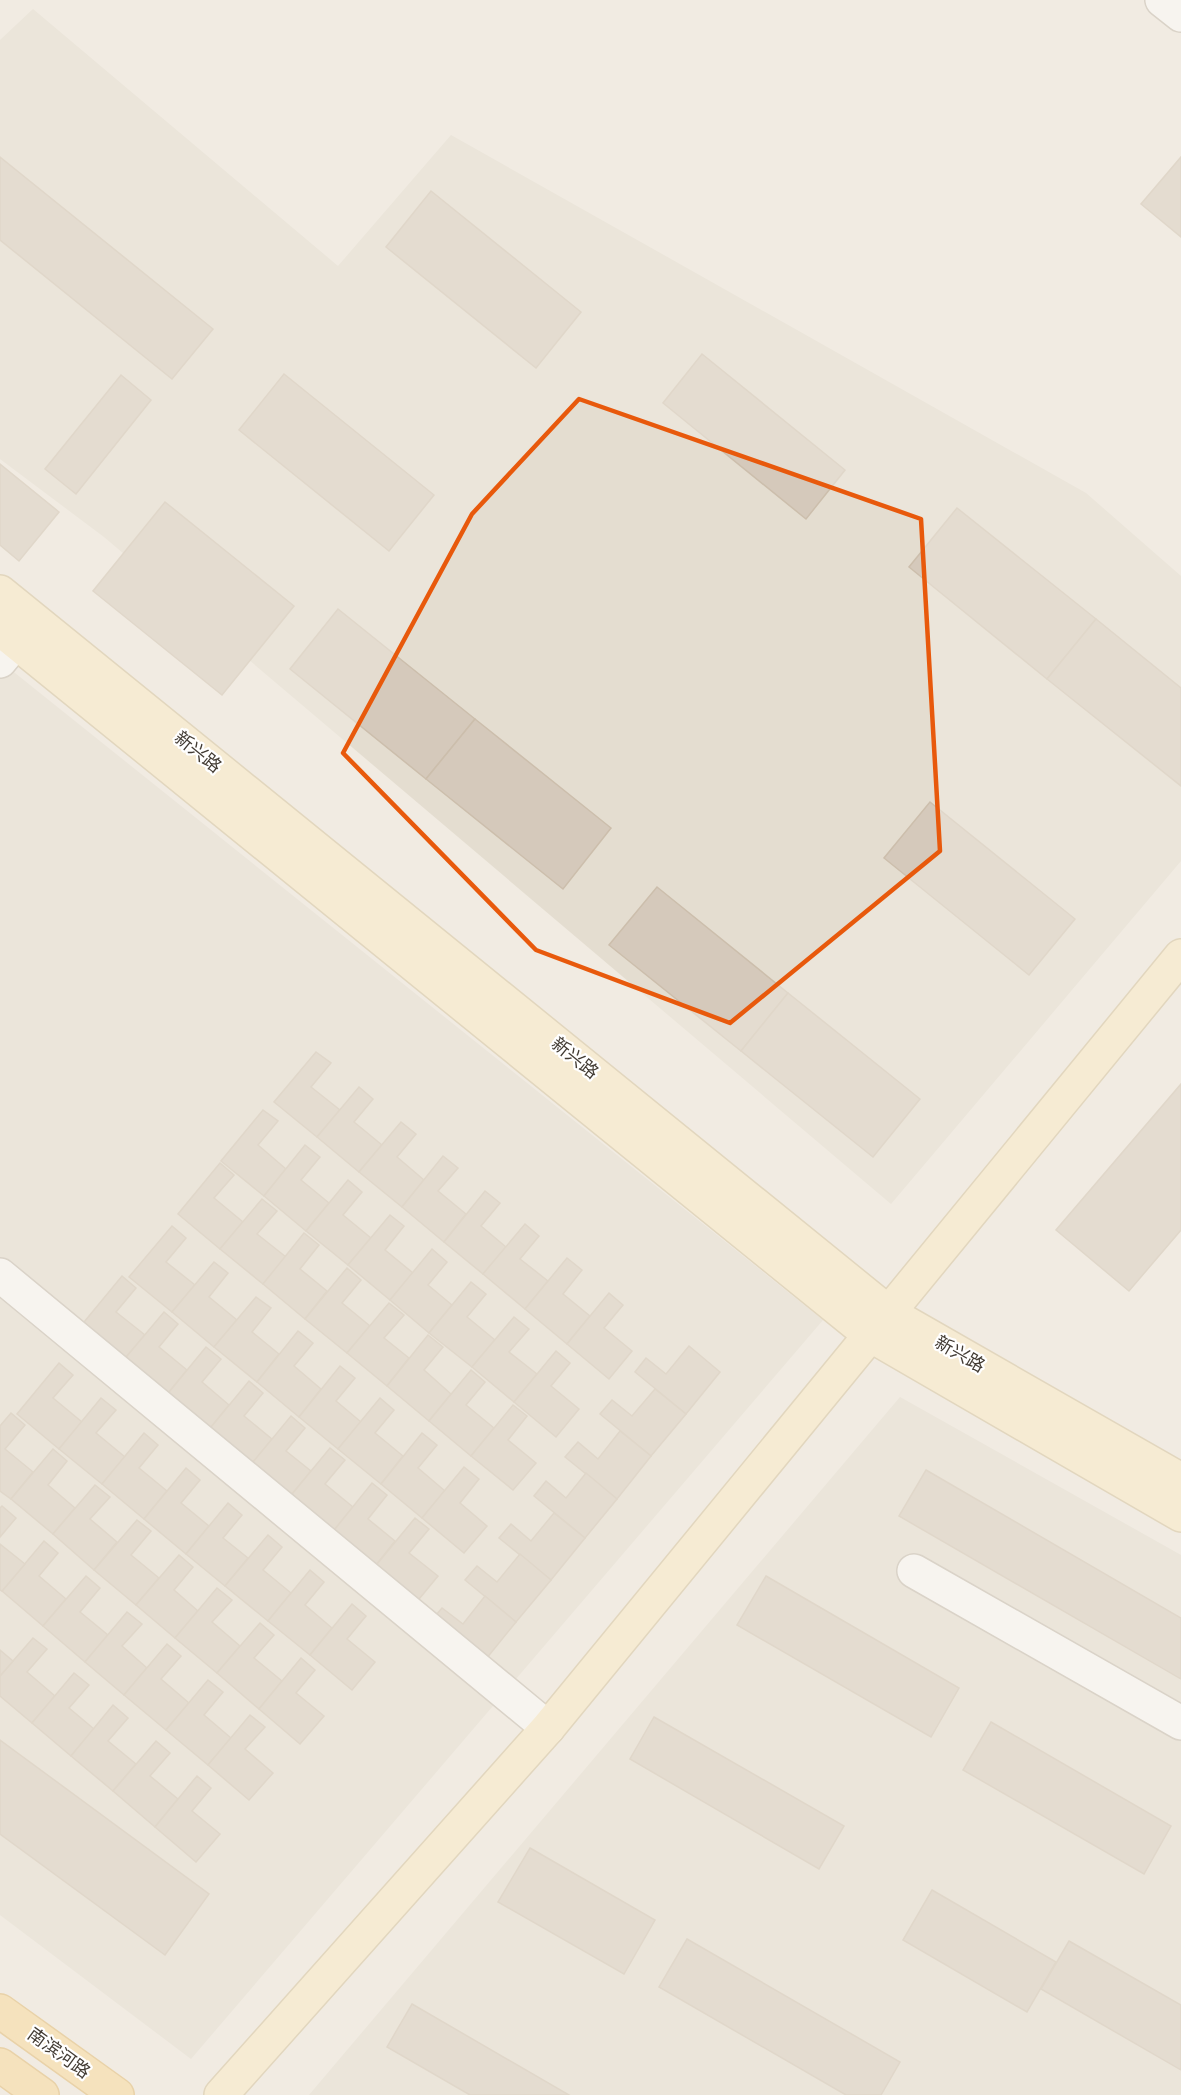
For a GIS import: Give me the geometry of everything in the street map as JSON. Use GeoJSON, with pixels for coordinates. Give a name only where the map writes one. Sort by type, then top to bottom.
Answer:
{"type":"FeatureCollection","features":[{"type":"Feature","properties":{"kind":"main road","name":"新兴路"},"geometry":{"type":"LineString","coordinates":[[0,592],[13,638],[879,1324],[1181,1515]]}},
{"type":"Feature","properties":{"kind":"main road"},"geometry":{"type":"LineString","coordinates":[[221,2095],[548,1728],[1181,956]]}},
{"type":"Feature","properties":{"kind":"main road","name":"新兴路"},"geometry":{"type":"LineString","coordinates":[[879,1324],[1181,1480]]}},
{"type":"Feature","properties":{"kind":"main road","name":"南滨河路"},"geometry":{"type":"LineString","coordinates":[[0,2011],[117,2095]]}},
{"type":"Feature","properties":{"kind":"main road"},"geometry":{"type":"LineString","coordinates":[[0,2065],[42,2095]]}},
{"type":"Feature","properties":{"kind":"street"},"geometry":{"type":"LineString","coordinates":[[1162,0],[1181,15]]}},
{"type":"Feature","properties":{"kind":"street"},"geometry":{"type":"LineString","coordinates":[[0,1275],[548,1728]]}},
{"type":"Feature","properties":{"kind":"street"},"geometry":{"type":"LineString","coordinates":[[914,1571],[1181,1723]]}},
{"type":"Feature","properties":{"kind":"highlighted area"},"geometry":{"type":"Polygon","coordinates":[[[579,399],[921,519],[940,851],[730,1023],[536,950],[343,753],[472,514],[579,399]]]}},
{"type":"Feature","properties":{"kind":"shaded area"},"geometry":{"type":"Polygon","coordinates":[[[33,9],[338,266],[451,135],[1086,493],[1181,576],[1181,861],[891,1204],[104,537],[0,459],[0,40],[33,9]]]}},
{"type":"Feature","properties":{"kind":"shaded area"},"geometry":{"type":"Polygon","coordinates":[[[0,661],[823,1320],[191,2059],[0,1915],[0,661]]]}},
{"type":"Feature","properties":{"kind":"shaded area"},"geometry":{"type":"Polygon","coordinates":[[[900,1397],[1181,1555],[1181,2095],[309,2095],[900,1397]]]}},
{"type":"Feature","properties":{"kind":"building"},"geometry":{"type":"Polygon","coordinates":[[[0,157],[213,329],[172,379],[0,240],[0,157]]]}},
{"type":"Feature","properties":{"kind":"building"},"geometry":{"type":"Polygon","coordinates":[[[1181,157],[1181,237],[1141,204],[1181,157]]]}},
{"type":"Feature","properties":{"kind":"building"},"geometry":{"type":"Polygon","coordinates":[[[431,191],[581,312],[536,368],[386,247],[431,191]]]}},
{"type":"Feature","properties":{"kind":"building"},"geometry":{"type":"Polygon","coordinates":[[[702,354],[845,470],[806,519],[663,403],[702,354]]]}},
{"type":"Feature","properties":{"kind":"building"},"geometry":{"type":"Polygon","coordinates":[[[284,374],[434,495],[389,551],[239,430],[284,374]]]}},
{"type":"Feature","properties":{"kind":"building"},"geometry":{"type":"Polygon","coordinates":[[[121,375],[151,400],[76,494],[45,469],[121,375]]]}},
{"type":"Feature","properties":{"kind":"building"},"geometry":{"type":"Polygon","coordinates":[[[0,464],[59,512],[19,561],[0,545],[0,464]]]}},
{"type":"Feature","properties":{"kind":"building"},"geometry":{"type":"Polygon","coordinates":[[[165,502],[294,606],[222,695],[93,591],[165,502]]]}},
{"type":"Feature","properties":{"kind":"building"},"geometry":{"type":"Polygon","coordinates":[[[957,508],[1096,619],[1047,679],[909,567],[957,508]]]}},
{"type":"Feature","properties":{"kind":"building"},"geometry":{"type":"Polygon","coordinates":[[[338,609],[475,719],[426,779],[290,669],[338,609]]]}},
{"type":"Feature","properties":{"kind":"building"},"geometry":{"type":"Polygon","coordinates":[[[1096,619],[1181,688],[1181,786],[1047,679],[1096,619]]]}},
{"type":"Feature","properties":{"kind":"building"},"geometry":{"type":"Polygon","coordinates":[[[475,719],[611,828],[563,889],[426,779],[475,719]]]}},
{"type":"Feature","properties":{"kind":"building"},"geometry":{"type":"Polygon","coordinates":[[[930,802],[1075,919],[1029,975],[884,858],[930,802]]]}},
{"type":"Feature","properties":{"kind":"building"},"geometry":{"type":"Polygon","coordinates":[[[657,887],[788,993],[741,1051],[609,945],[657,887]]]}},
{"type":"Feature","properties":{"kind":"building"},"geometry":{"type":"Polygon","coordinates":[[[788,993],[920,1099],[873,1157],[741,1051],[788,993]]]}},
{"type":"Feature","properties":{"kind":"building"},"geometry":{"type":"Polygon","coordinates":[[[316,1052],[331,1063],[311,1087],[340,1110],[317,1137],[274,1102],[316,1052]]]}},
{"type":"Feature","properties":{"kind":"building"},"geometry":{"type":"Polygon","coordinates":[[[1181,1084],[1181,1230],[1129,1291],[1056,1230],[1181,1084]]]}},
{"type":"Feature","properties":{"kind":"building"},"geometry":{"type":"Polygon","coordinates":[[[359,1087],[373,1099],[354,1122],[382,1145],[359,1172],[317,1137],[359,1087]]]}},
{"type":"Feature","properties":{"kind":"building"},"geometry":{"type":"Polygon","coordinates":[[[263,1110],[278,1121],[258,1145],[286,1169],[264,1196],[221,1161],[263,1110]]]}},
{"type":"Feature","properties":{"kind":"building"},"geometry":{"type":"Polygon","coordinates":[[[401,1122],[416,1134],[397,1157],[424,1180],[402,1207],[359,1172],[401,1122]]]}},
{"type":"Feature","properties":{"kind":"building"},"geometry":{"type":"Polygon","coordinates":[[[305,1145],[320,1157],[301,1180],[329,1203],[306,1231],[264,1196],[305,1145]]]}},
{"type":"Feature","properties":{"kind":"building"},"geometry":{"type":"Polygon","coordinates":[[[443,1156],[458,1168],[438,1191],[466,1214],[444,1242],[402,1207],[443,1156]]]}},
{"type":"Feature","properties":{"kind":"building"},"geometry":{"type":"Polygon","coordinates":[[[220,1163],[234,1175],[214,1198],[243,1222],[220,1249],[178,1214],[220,1163]]]}},
{"type":"Feature","properties":{"kind":"building"},"geometry":{"type":"Polygon","coordinates":[[[348,1180],[362,1192],[343,1215],[371,1238],[348,1265],[306,1231],[348,1180]]]}},
{"type":"Feature","properties":{"kind":"building"},"geometry":{"type":"Polygon","coordinates":[[[485,1191],[500,1203],[481,1226],[506,1247],[483,1274],[444,1242],[485,1191]]]}},
{"type":"Feature","properties":{"kind":"building"},"geometry":{"type":"Polygon","coordinates":[[[262,1199],[277,1211],[257,1234],[286,1257],[263,1284],[220,1249],[262,1199]]]}},
{"type":"Feature","properties":{"kind":"building"},"geometry":{"type":"Polygon","coordinates":[[[390,1215],[404,1226],[385,1250],[413,1273],[390,1300],[348,1265],[390,1215]]]}},
{"type":"Feature","properties":{"kind":"building"},"geometry":{"type":"Polygon","coordinates":[[[525,1224],[539,1236],[520,1259],[548,1281],[525,1309],[483,1274],[525,1224]]]}},
{"type":"Feature","properties":{"kind":"building"},"geometry":{"type":"Polygon","coordinates":[[[172,1226],[186,1238],[166,1262],[195,1285],[172,1312],[129,1277],[172,1226]]]}},
{"type":"Feature","properties":{"kind":"building"},"geometry":{"type":"Polygon","coordinates":[[[304,1233],[319,1245],[300,1269],[327,1291],[305,1319],[263,1284],[304,1233]]]}},
{"type":"Feature","properties":{"kind":"building"},"geometry":{"type":"Polygon","coordinates":[[[432,1249],[447,1262],[428,1285],[452,1305],[429,1333],[390,1300],[432,1249]]]}},
{"type":"Feature","properties":{"kind":"building"},"geometry":{"type":"Polygon","coordinates":[[[567,1258],[582,1270],[563,1294],[590,1316],[567,1344],[525,1309],[567,1258]]]}},
{"type":"Feature","properties":{"kind":"building"},"geometry":{"type":"Polygon","coordinates":[[[214,1262],[228,1273],[209,1297],[237,1320],[214,1347],[172,1312],[214,1262]]]}},
{"type":"Feature","properties":{"kind":"building"},"geometry":{"type":"Polygon","coordinates":[[[347,1268],[361,1280],[342,1303],[370,1326],[347,1353],[305,1319],[347,1268]]]}},
{"type":"Feature","properties":{"kind":"building"},"geometry":{"type":"Polygon","coordinates":[[[122,1276],[136,1288],[116,1312],[145,1335],[122,1362],[80,1327],[122,1276]]]}},
{"type":"Feature","properties":{"kind":"building"},"geometry":{"type":"Polygon","coordinates":[[[471,1282],[486,1294],[467,1317],[495,1340],[472,1367],[429,1333],[471,1282]]]}},
{"type":"Feature","properties":{"kind":"building"},"geometry":{"type":"Polygon","coordinates":[[[609,1293],[623,1305],[604,1328],[632,1351],[609,1379],[567,1344],[609,1293]]]}},
{"type":"Feature","properties":{"kind":"building"},"geometry":{"type":"Polygon","coordinates":[[[256,1297],[271,1308],[252,1332],[279,1354],[257,1382],[214,1347],[256,1297]]]}},
{"type":"Feature","properties":{"kind":"building"},"geometry":{"type":"Polygon","coordinates":[[[389,1303],[404,1315],[384,1338],[409,1358],[387,1386],[347,1353],[389,1303]]]}},
{"type":"Feature","properties":{"kind":"building"},"geometry":{"type":"Polygon","coordinates":[[[164,1312],[178,1324],[159,1347],[187,1370],[165,1397],[122,1362],[164,1312]]]}},
{"type":"Feature","properties":{"kind":"building"},"geometry":{"type":"Polygon","coordinates":[[[514,1317],[529,1329],[509,1352],[537,1374],[514,1402],[472,1367],[514,1317]]]}},
{"type":"Feature","properties":{"kind":"building"},"geometry":{"type":"Polygon","coordinates":[[[298,1331],[313,1343],[294,1366],[321,1389],[299,1417],[257,1382],[298,1331]]]}},
{"type":"Feature","properties":{"kind":"building"},"geometry":{"type":"Polygon","coordinates":[[[428,1335],[443,1347],[424,1370],[451,1394],[429,1421],[387,1386],[428,1335]]]}},
{"type":"Feature","properties":{"kind":"building"},"geometry":{"type":"Polygon","coordinates":[[[689,1346],[720,1372],[686,1414],[635,1372],[646,1358],[666,1374],[689,1346]]]}},
{"type":"Feature","properties":{"kind":"building"},"geometry":{"type":"Polygon","coordinates":[[[206,1347],[221,1359],[202,1382],[229,1405],[207,1432],[165,1397],[206,1347]]]}},
{"type":"Feature","properties":{"kind":"building"},"geometry":{"type":"Polygon","coordinates":[[[556,1351],[570,1363],[551,1386],[579,1409],[556,1437],[514,1402],[556,1351]]]}},
{"type":"Feature","properties":{"kind":"building"},"geometry":{"type":"Polygon","coordinates":[[[59,1363],[73,1375],[53,1398],[82,1422],[59,1449],[17,1414],[59,1363]]]}},
{"type":"Feature","properties":{"kind":"building"},"geometry":{"type":"Polygon","coordinates":[[[340,1366],[355,1378],[336,1401],[361,1422],[338,1449],[299,1417],[340,1366]]]}},
{"type":"Feature","properties":{"kind":"building"},"geometry":{"type":"Polygon","coordinates":[[[471,1370],[485,1382],[466,1405],[494,1428],[471,1456],[429,1421],[471,1370]]]}},
{"type":"Feature","properties":{"kind":"building"},"geometry":{"type":"Polygon","coordinates":[[[249,1381],[263,1393],[244,1416],[272,1439],[249,1467],[207,1432],[249,1381]]]}},
{"type":"Feature","properties":{"kind":"building"},"geometry":{"type":"Polygon","coordinates":[[[655,1389],[686,1414],[651,1456],[600,1414],[612,1400],[632,1416],[655,1389]]]}},
{"type":"Feature","properties":{"kind":"building"},"geometry":{"type":"Polygon","coordinates":[[[101,1398],[116,1410],[96,1433],[125,1457],[102,1484],[59,1449],[101,1398]]]}},
{"type":"Feature","properties":{"kind":"building"},"geometry":{"type":"Polygon","coordinates":[[[380,1398],[394,1410],[375,1433],[403,1456],[381,1484],[338,1449],[380,1398]]]}},
{"type":"Feature","properties":{"kind":"building"},"geometry":{"type":"Polygon","coordinates":[[[513,1405],[527,1416],[508,1440],[536,1463],[513,1490],[471,1456],[513,1405]]]}},
{"type":"Feature","properties":{"kind":"building"},"geometry":{"type":"Polygon","coordinates":[[[11,1413],[25,1425],[5,1449],[33,1472],[11,1499],[0,1491],[0,1426],[11,1413]]]}},
{"type":"Feature","properties":{"kind":"building"},"geometry":{"type":"Polygon","coordinates":[[[291,1416],[305,1428],[286,1451],[311,1471],[288,1499],[249,1467],[291,1416]]]}},
{"type":"Feature","properties":{"kind":"building"},"geometry":{"type":"Polygon","coordinates":[[[620,1431],[651,1456],[617,1499],[565,1457],[578,1442],[598,1459],[620,1431]]]}},
{"type":"Feature","properties":{"kind":"building"},"geometry":{"type":"Polygon","coordinates":[[[144,1433],[158,1445],[139,1468],[167,1491],[144,1519],[102,1484],[144,1433]]]}},
{"type":"Feature","properties":{"kind":"building"},"geometry":{"type":"Polygon","coordinates":[[[422,1433],[437,1445],[418,1468],[445,1491],[422,1518],[381,1484],[422,1433]]]}},
{"type":"Feature","properties":{"kind":"building"},"geometry":{"type":"Polygon","coordinates":[[[330,1448],[345,1460],[325,1484],[353,1507],[331,1534],[288,1499],[330,1448]]]}},
{"type":"Feature","properties":{"kind":"building"},"geometry":{"type":"Polygon","coordinates":[[[53,1449],[67,1461],[48,1485],[75,1508],[53,1534],[11,1499],[53,1449]]]}},
{"type":"Feature","properties":{"kind":"building"},"geometry":{"type":"Polygon","coordinates":[[[464,1467],[479,1479],[460,1503],[487,1526],[464,1553],[422,1518],[464,1467]]]}},
{"type":"Feature","properties":{"kind":"building"},"geometry":{"type":"Polygon","coordinates":[[[186,1468],[200,1480],[181,1503],[209,1526],[186,1554],[144,1519],[186,1468]]]}},
{"type":"Feature","properties":{"kind":"building"},"geometry":{"type":"Polygon","coordinates":[[[926,1470],[1181,1618],[1181,1679],[899,1516],[926,1470]]]}},
{"type":"Feature","properties":{"kind":"building"},"geometry":{"type":"Polygon","coordinates":[[[586,1473],[617,1499],[585,1538],[534,1496],[546,1481],[566,1498],[586,1473]]]}},
{"type":"Feature","properties":{"kind":"building"},"geometry":{"type":"Polygon","coordinates":[[[372,1483],[387,1495],[368,1519],[395,1541],[373,1569],[331,1534],[372,1483]]]}},
{"type":"Feature","properties":{"kind":"building"},"geometry":{"type":"Polygon","coordinates":[[[95,1485],[110,1497],[90,1519],[117,1542],[94,1570],[53,1534],[95,1485]]]}},
{"type":"Feature","properties":{"kind":"building"},"geometry":{"type":"Polygon","coordinates":[[[228,1503],[242,1515],[223,1538],[248,1558],[225,1586],[186,1554],[228,1503]]]}},
{"type":"Feature","properties":{"kind":"building"},"geometry":{"type":"Polygon","coordinates":[[[2,1506],[16,1518],[0,1537],[0,1508],[2,1506]]]}},
{"type":"Feature","properties":{"kind":"building"},"geometry":{"type":"Polygon","coordinates":[[[554,1513],[585,1538],[551,1580],[499,1538],[511,1524],[531,1541],[554,1513]]]}},
{"type":"Feature","properties":{"kind":"building"},"geometry":{"type":"Polygon","coordinates":[[[415,1518],[429,1529],[409,1553],[438,1576],[415,1604],[373,1569],[415,1518]]]}},
{"type":"Feature","properties":{"kind":"building"},"geometry":{"type":"Polygon","coordinates":[[[137,1520],[151,1531],[131,1555],[159,1578],[136,1605],[94,1570],[137,1520]]]}},
{"type":"Feature","properties":{"kind":"building"},"geometry":{"type":"Polygon","coordinates":[[[268,1535],[282,1547],[263,1570],[291,1593],[268,1621],[225,1586],[268,1535]]]}},
{"type":"Feature","properties":{"kind":"building"},"geometry":{"type":"Polygon","coordinates":[[[44,1541],[58,1553],[39,1576],[66,1599],[43,1626],[2,1591],[44,1541]]]}},
{"type":"Feature","properties":{"kind":"building"},"geometry":{"type":"Polygon","coordinates":[[[0,1544],[25,1564],[2,1591],[0,1590],[0,1544]]]}},
{"type":"Feature","properties":{"kind":"building"},"geometry":{"type":"Polygon","coordinates":[[[520,1554],[551,1580],[516,1622],[465,1580],[477,1566],[497,1582],[520,1554]]]}},
{"type":"Feature","properties":{"kind":"building"},"geometry":{"type":"Polygon","coordinates":[[[179,1555],[193,1567],[174,1590],[198,1611],[175,1638],[136,1605],[179,1555]]]}},
{"type":"Feature","properties":{"kind":"building"},"geometry":{"type":"Polygon","coordinates":[[[310,1570],[324,1582],[305,1605],[332,1628],[310,1655],[268,1621],[310,1570]]]}},
{"type":"Feature","properties":{"kind":"building"},"geometry":{"type":"Polygon","coordinates":[[[86,1576],[100,1588],[80,1612],[108,1635],[85,1662],[43,1626],[86,1576]]]}},
{"type":"Feature","properties":{"kind":"building"},"geometry":{"type":"Polygon","coordinates":[[[766,1576],[959,1688],[931,1737],[737,1625],[766,1576]]]}},
{"type":"Feature","properties":{"kind":"building"},"geometry":{"type":"Polygon","coordinates":[[[217,1588],[232,1600],[212,1622],[240,1646],[217,1673],[175,1638],[217,1588]]]}},
{"type":"Feature","properties":{"kind":"building"},"geometry":{"type":"Polygon","coordinates":[[[485,1596],[516,1622],[482,1664],[430,1622],[442,1608],[463,1624],[485,1596]]]}},
{"type":"Feature","properties":{"kind":"building"},"geometry":{"type":"Polygon","coordinates":[[[352,1604],[366,1616],[347,1639],[375,1662],[352,1690],[310,1655],[352,1604]]]}},
{"type":"Feature","properties":{"kind":"building"},"geometry":{"type":"Polygon","coordinates":[[[127,1612],[142,1624],[122,1646],[147,1668],[124,1695],[85,1662],[127,1612]]]}},
{"type":"Feature","properties":{"kind":"building"},"geometry":{"type":"Polygon","coordinates":[[[260,1623],[274,1635],[254,1658],[282,1681],[259,1709],[217,1673],[260,1623]]]}},
{"type":"Feature","properties":{"kind":"building"},"geometry":{"type":"Polygon","coordinates":[[[33,1638],[47,1649],[27,1672],[55,1696],[32,1723],[0,1696],[0,1676],[33,1638]]]}},
{"type":"Feature","properties":{"kind":"building"},"geometry":{"type":"Polygon","coordinates":[[[167,1644],[181,1656],[161,1679],[189,1703],[166,1730],[124,1695],[167,1644]]]}},
{"type":"Feature","properties":{"kind":"building"},"geometry":{"type":"Polygon","coordinates":[[[0,1650],[13,1661],[0,1676],[0,1650]]]}},
{"type":"Feature","properties":{"kind":"building"},"geometry":{"type":"Polygon","coordinates":[[[301,1658],[315,1670],[296,1693],[324,1716],[300,1744],[259,1709],[301,1658]]]}},
{"type":"Feature","properties":{"kind":"building"},"geometry":{"type":"Polygon","coordinates":[[[74,1673],[89,1685],[69,1708],[94,1729],[71,1756],[32,1723],[74,1673]]]}},
{"type":"Feature","properties":{"kind":"building"},"geometry":{"type":"Polygon","coordinates":[[[208,1680],[223,1692],[204,1715],[231,1738],[208,1765],[166,1730],[208,1680]]]}},
{"type":"Feature","properties":{"kind":"building"},"geometry":{"type":"Polygon","coordinates":[[[113,1705],[128,1718],[108,1741],[136,1764],[113,1791],[71,1756],[113,1705]]]}},
{"type":"Feature","properties":{"kind":"building"},"geometry":{"type":"Polygon","coordinates":[[[250,1715],[265,1727],[245,1749],[273,1773],[249,1800],[208,1765],[250,1715]]]}},
{"type":"Feature","properties":{"kind":"building"},"geometry":{"type":"Polygon","coordinates":[[[654,1717],[844,1826],[819,1869],[630,1759],[654,1717]]]}},
{"type":"Feature","properties":{"kind":"building"},"geometry":{"type":"Polygon","coordinates":[[[991,1722],[1171,1826],[1144,1874],[963,1770],[991,1722]]]}},
{"type":"Feature","properties":{"kind":"building"},"geometry":{"type":"Polygon","coordinates":[[[0,1740],[209,1894],[165,1955],[0,1834],[0,1740]]]}},
{"type":"Feature","properties":{"kind":"building"},"geometry":{"type":"Polygon","coordinates":[[[156,1741],[170,1753],[150,1776],[178,1799],[155,1827],[113,1791],[156,1741]]]}},
{"type":"Feature","properties":{"kind":"building"},"geometry":{"type":"Polygon","coordinates":[[[197,1776],[211,1788],[192,1811],[220,1834],[196,1862],[155,1827],[197,1776]]]}},
{"type":"Feature","properties":{"kind":"building"},"geometry":{"type":"Polygon","coordinates":[[[530,1848],[655,1920],[624,1974],[498,1902],[530,1848]]]}},
{"type":"Feature","properties":{"kind":"building"},"geometry":{"type":"Polygon","coordinates":[[[932,1890],[1056,1962],[1027,2012],[903,1940],[932,1890]]]}},
{"type":"Feature","properties":{"kind":"building"},"geometry":{"type":"Polygon","coordinates":[[[687,1939],[900,2062],[881,2095],[846,2095],[659,1987],[687,1939]]]}},
{"type":"Feature","properties":{"kind":"building"},"geometry":{"type":"Polygon","coordinates":[[[1069,1941],[1181,2005],[1181,2070],[1041,1989],[1069,1941]]]}},
{"type":"Feature","properties":{"kind":"building"},"geometry":{"type":"Polygon","coordinates":[[[412,2004],[569,2095],[470,2095],[387,2047],[412,2004]]]}}]}
